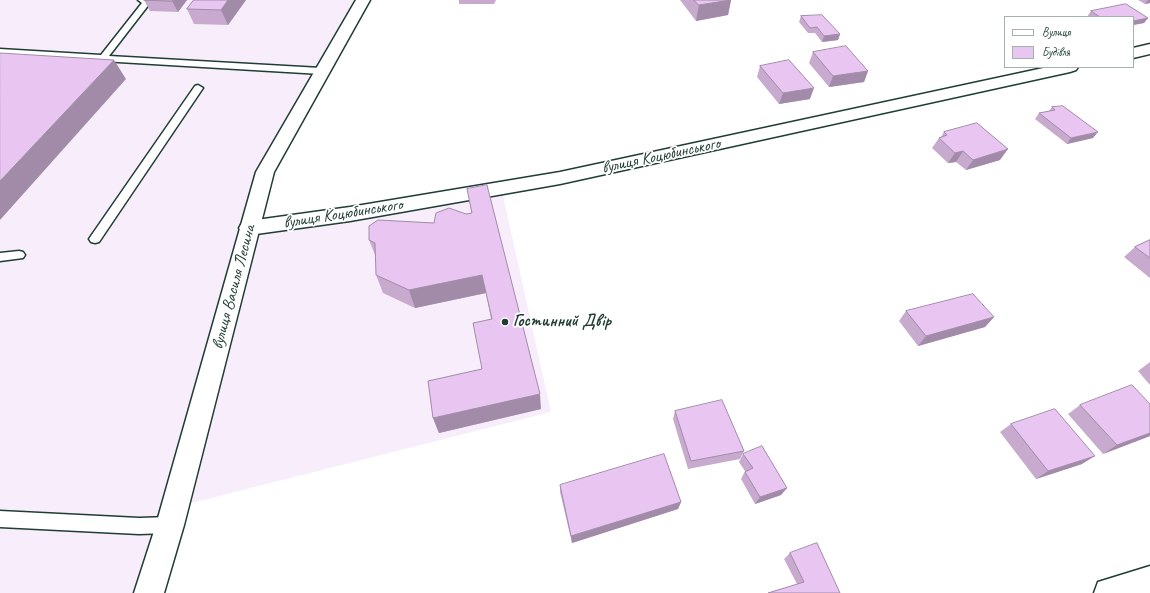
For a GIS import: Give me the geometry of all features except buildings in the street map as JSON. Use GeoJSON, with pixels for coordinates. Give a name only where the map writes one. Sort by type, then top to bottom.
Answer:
{"type":"FeatureCollection","features":[{"type":"Feature","properties":{"kind":"street","name":"вулиця Василя Лесина"},"geometry":{"type":"LineString","coordinates":[[149,593],[170,525],[249,228],[266,172],[321,71],[363,0]]}},
{"type":"Feature","properties":{"kind":"street"},"geometry":{"type":"LineString","coordinates":[[1134,53],[1150,49]]}},
{"type":"Feature","properties":{"kind":"street","name":"вулиця Коцюбинського"},"geometry":{"type":"LineString","coordinates":[[249,228],[358,213],[560,178],[1065,68]]}},
{"type":"Feature","properties":{"kind":"street"},"geometry":{"type":"LineString","coordinates":[[1109,593],[1150,581]]}},
{"type":"Feature","properties":{"kind":"lane"},"geometry":{"type":"LineString","coordinates":[[102,58],[146,3],[142,0]]}},
{"type":"Feature","properties":{"kind":"lane"},"geometry":{"type":"LineString","coordinates":[[0,52],[321,71]]}},
{"type":"Feature","properties":{"kind":"lane"},"geometry":{"type":"LineString","coordinates":[[95,239],[198,88]]}},
{"type":"Feature","properties":{"kind":"lane"},"geometry":{"type":"LineString","coordinates":[[0,257],[19,254]]}},
{"type":"Feature","properties":{"kind":"lane"},"geometry":{"type":"LineString","coordinates":[[0,519],[138,526],[170,525]]}},
{"type":"Feature","properties":{"kind":"shaded area"},"geometry":{"type":"Polygon","coordinates":[[[0,0],[359,0],[262,172],[245,233],[502,191],[551,412],[168,509],[140,593],[0,593],[0,0]]]}},
{"type":"Feature","properties":{"kind":"place","name":"Гостинний Двір"},"geometry":{"type":"Point","coordinates":[505,322]}}]}
